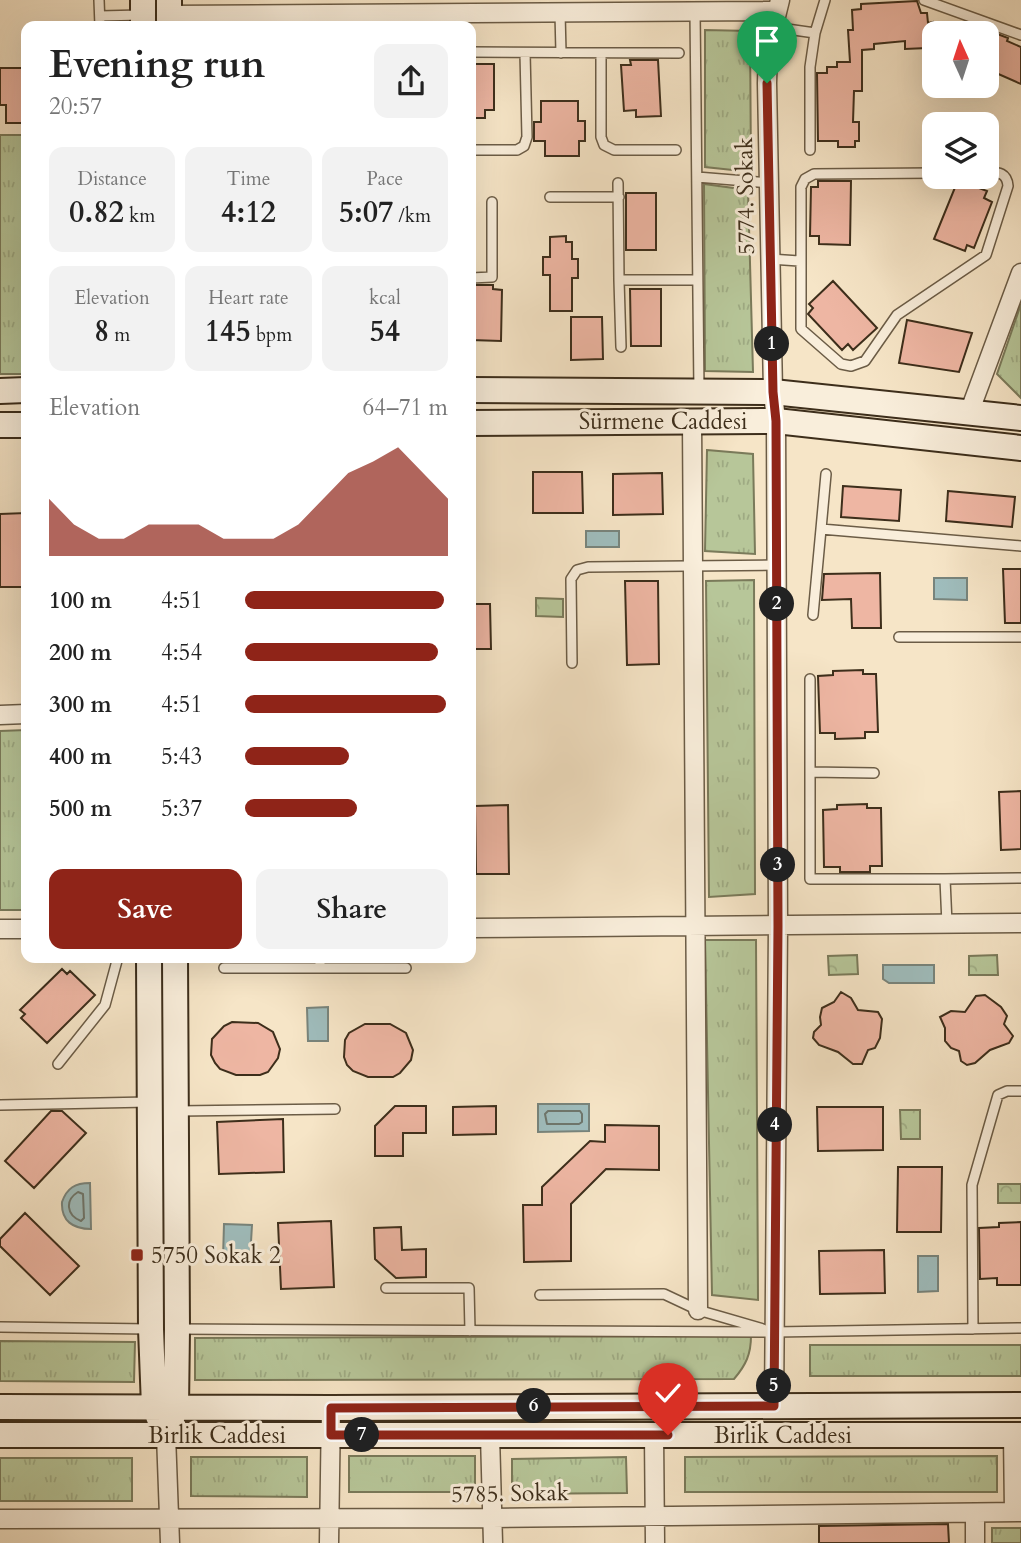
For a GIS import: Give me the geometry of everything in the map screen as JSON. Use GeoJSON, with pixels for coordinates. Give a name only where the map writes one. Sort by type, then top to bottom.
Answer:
{"type":"FeatureCollection","features":[{"type":"Feature","properties":{"kind":"street"},"geometry":{"type":"LineString","coordinates":[[169,14],[508,7],[560,13],[776,13]]}},
{"type":"Feature","properties":{"kind":"street","name":"5774. Sokak"},"geometry":{"type":"LineString","coordinates":[[774,1406],[778,926],[776,421],[773,392],[767,83],[768,49],[776,13]]}},
{"type":"Feature","properties":{"kind":"street"},"geometry":{"type":"LineString","coordinates":[[969,413],[1021,273]]}},
{"type":"Feature","properties":{"kind":"street"},"geometry":{"type":"LineString","coordinates":[[0,391],[21,390]]}},
{"type":"Feature","properties":{"kind":"street","name":"Sürmene Caddesi"},"geometry":{"type":"LineString","coordinates":[[476,390],[773,392],[1021,418]]}},
{"type":"Feature","properties":{"kind":"street"},"geometry":{"type":"LineString","coordinates":[[692,421],[698,1310]]}},
{"type":"Feature","properties":{"kind":"street","name":"Sürmene Caddesi"},"geometry":{"type":"LineString","coordinates":[[476,423],[776,421],[1021,448]]}},
{"type":"Feature","properties":{"kind":"street"},"geometry":{"type":"LineString","coordinates":[[0,425],[21,425]]}},
{"type":"Feature","properties":{"kind":"street"},"geometry":{"type":"LineString","coordinates":[[0,715],[21,714]]}},
{"type":"Feature","properties":{"kind":"street"},"geometry":{"type":"LineString","coordinates":[[476,928],[1021,923]]}},
{"type":"Feature","properties":{"kind":"street"},"geometry":{"type":"LineString","coordinates":[[0,929],[21,929]]}},
{"type":"Feature","properties":{"kind":"street"},"geometry":{"type":"LineString","coordinates":[[149,963],[151,1329],[165,1407],[170,1543]]}},
{"type":"Feature","properties":{"kind":"street"},"geometry":{"type":"LineString","coordinates":[[165,1407],[177,1329],[175,963]]}},
{"type":"Feature","properties":{"kind":"street","name":"Birlik Caddesi"},"geometry":{"type":"LineString","coordinates":[[0,1407],[1021,1405]]}},
{"type":"Feature","properties":{"kind":"street"},"geometry":{"type":"LineString","coordinates":[[329,1543],[331,1408]]}},
{"type":"Feature","properties":{"kind":"street"},"geometry":{"type":"LineString","coordinates":[[490,1435],[493,1543]]}},
{"type":"Feature","properties":{"kind":"street"},"geometry":{"type":"LineString","coordinates":[[1017,1435],[1018,1512]]}},
{"type":"Feature","properties":{"kind":"street","name":"Birlik Caddesi"},"geometry":{"type":"LineString","coordinates":[[0,1436],[1017,1435]]}},
{"type":"Feature","properties":{"kind":"street"},"geometry":{"type":"LineString","coordinates":[[654,1436],[655,1543]]}},
{"type":"Feature","properties":{"kind":"street","name":"5785. Sokak"},"geometry":{"type":"LineString","coordinates":[[0,1519],[493,1518],[1018,1512]]}},
{"type":"Feature","properties":{"kind":"street"},"geometry":{"type":"LineString","coordinates":[[975,1513],[975,1543]]}},
{"type":"Feature","properties":{"kind":"lane"},"geometry":{"type":"LineString","coordinates":[[99,0],[100,21],[143,14]]}},
{"type":"Feature","properties":{"kind":"lane"},"geometry":{"type":"LineString","coordinates":[[810,150],[810,67],[825,0]]}},
{"type":"Feature","properties":{"kind":"lane"},"geometry":{"type":"LineString","coordinates":[[924,0],[1021,35]]}},
{"type":"Feature","properties":{"kind":"lane"},"geometry":{"type":"LineString","coordinates":[[695,12],[699,391]]}},
{"type":"Feature","properties":{"kind":"lane"},"geometry":{"type":"LineString","coordinates":[[560,13],[561,53]]}},
{"type":"Feature","properties":{"kind":"lane"},"geometry":{"type":"LineString","coordinates":[[776,13],[816,33]]}},
{"type":"Feature","properties":{"kind":"lane"},"geometry":{"type":"LineString","coordinates":[[476,52],[679,52]]}},
{"type":"Feature","properties":{"kind":"lane"},"geometry":{"type":"LineString","coordinates":[[476,150],[517,150],[524,146],[527,137],[526,53]]}},
{"type":"Feature","properties":{"kind":"lane"},"geometry":{"type":"LineString","coordinates":[[601,53],[601,137],[604,145],[614,150],[676,150]]}},
{"type":"Feature","properties":{"kind":"lane"},"geometry":{"type":"LineString","coordinates":[[922,173],[814,174],[805,179],[801,187],[800,329],[841,363],[851,366],[865,360],[897,314],[986,255],[1008,186],[1008,179],[999,174]]}},
{"type":"Feature","properties":{"kind":"lane"},"geometry":{"type":"LineString","coordinates":[[697,177],[769,183]]}},
{"type":"Feature","properties":{"kind":"lane"},"geometry":{"type":"LineString","coordinates":[[618,183],[621,347]]}},
{"type":"Feature","properties":{"kind":"lane"},"geometry":{"type":"LineString","coordinates":[[550,197],[619,197]]}},
{"type":"Feature","properties":{"kind":"lane"},"geometry":{"type":"LineString","coordinates":[[476,278],[492,277],[492,202]]}},
{"type":"Feature","properties":{"kind":"lane"},"geometry":{"type":"LineString","coordinates":[[771,259],[799,261]]}},
{"type":"Feature","properties":{"kind":"lane"},"geometry":{"type":"LineString","coordinates":[[619,280],[698,279]]}},
{"type":"Feature","properties":{"kind":"lane"},"geometry":{"type":"LineString","coordinates":[[813,615],[826,474]]}},
{"type":"Feature","properties":{"kind":"lane"},"geometry":{"type":"LineString","coordinates":[[821,529],[1021,547]]}},
{"type":"Feature","properties":{"kind":"lane"},"geometry":{"type":"LineString","coordinates":[[572,663],[571,579],[577,570],[588,567],[776,565]]}},
{"type":"Feature","properties":{"kind":"lane"},"geometry":{"type":"LineString","coordinates":[[899,637],[1021,637]]}},
{"type":"Feature","properties":{"kind":"lane"},"geometry":{"type":"LineString","coordinates":[[810,679],[810,879],[1021,878]]}},
{"type":"Feature","properties":{"kind":"lane"},"geometry":{"type":"LineString","coordinates":[[810,772],[874,772]]}},
{"type":"Feature","properties":{"kind":"lane"},"geometry":{"type":"LineString","coordinates":[[944,879],[947,924]]}},
{"type":"Feature","properties":{"kind":"lane"},"geometry":{"type":"LineString","coordinates":[[58,1064],[105,1004],[116,963]]}},
{"type":"Feature","properties":{"kind":"lane"},"geometry":{"type":"LineString","coordinates":[[320,963],[320,968]]}},
{"type":"Feature","properties":{"kind":"lane"},"geometry":{"type":"LineString","coordinates":[[224,968],[406,968]]}},
{"type":"Feature","properties":{"kind":"lane"},"geometry":{"type":"LineString","coordinates":[[973,1329],[972,1185],[998,1095],[1007,1091],[1021,1091]]}},
{"type":"Feature","properties":{"kind":"lane"},"geometry":{"type":"LineString","coordinates":[[0,1105],[151,1102]]}},
{"type":"Feature","properties":{"kind":"lane"},"geometry":{"type":"LineString","coordinates":[[176,1111],[335,1109]]}},
{"type":"Feature","properties":{"kind":"lane"},"geometry":{"type":"LineString","coordinates":[[386,1288],[469,1288],[470,1331]]}},
{"type":"Feature","properties":{"kind":"lane"},"geometry":{"type":"LineString","coordinates":[[540,1295],[664,1294],[698,1310],[775,1332]]}},
{"type":"Feature","properties":{"kind":"lane"},"geometry":{"type":"LineString","coordinates":[[0,1327],[151,1329]]}},
{"type":"Feature","properties":{"kind":"lane"},"geometry":{"type":"LineString","coordinates":[[177,1329],[775,1332],[1021,1328]]}},
{"type":"Feature","properties":{"kind":"green space"},"geometry":{"type":"Polygon","coordinates":[[[705,30],[750,31],[751,172],[705,167],[705,30]]]}},
{"type":"Feature","properties":{"kind":"green space"},"geometry":{"type":"Polygon","coordinates":[[[0,135],[21,135],[21,374],[0,374],[0,135]]]}},
{"type":"Feature","properties":{"kind":"green space"},"geometry":{"type":"Polygon","coordinates":[[[704,184],[748,190],[753,372],[705,371],[704,184]]]}},
{"type":"Feature","properties":{"kind":"green space"},"geometry":{"type":"Polygon","coordinates":[[[1021,304],[1021,398],[997,374],[1021,304]]]}},
{"type":"Feature","properties":{"kind":"green space"},"geometry":{"type":"Polygon","coordinates":[[[707,450],[753,454],[755,554],[705,551],[707,450]]]}},
{"type":"Feature","properties":{"kind":"green space"},"geometry":{"type":"Polygon","coordinates":[[[754,580],[755,894],[709,897],[706,581],[754,580]]]}},
{"type":"Feature","properties":{"kind":"green space"},"geometry":{"type":"Polygon","coordinates":[[[536,598],[563,599],[563,617],[536,616],[536,598]]]}},
{"type":"Feature","properties":{"kind":"green space"},"geometry":{"type":"Polygon","coordinates":[[[21,730],[21,910],[0,910],[0,731],[21,730]]]}},
{"type":"Feature","properties":{"kind":"green space"},"geometry":{"type":"Polygon","coordinates":[[[705,940],[756,940],[758,1300],[712,1295],[705,940]]]}},
{"type":"Feature","properties":{"kind":"green space"},"geometry":{"type":"Polygon","coordinates":[[[857,955],[858,974],[829,975],[828,956],[857,955]]]}},
{"type":"Feature","properties":{"kind":"green space"},"geometry":{"type":"Polygon","coordinates":[[[997,955],[998,975],[969,975],[969,956],[997,955]]]}},
{"type":"Feature","properties":{"kind":"green space"},"geometry":{"type":"Polygon","coordinates":[[[900,1110],[920,1110],[920,1139],[901,1139],[900,1110]]]}},
{"type":"Feature","properties":{"kind":"green space"},"geometry":{"type":"Polygon","coordinates":[[[998,1184],[1021,1184],[1021,1203],[998,1203],[998,1184]]]}},
{"type":"Feature","properties":{"kind":"green space"},"geometry":{"type":"Polygon","coordinates":[[[751,1336],[747,1359],[734,1379],[195,1380],[195,1338],[751,1336]]]}},
{"type":"Feature","properties":{"kind":"green space"},"geometry":{"type":"Polygon","coordinates":[[[0,1341],[135,1342],[134,1382],[0,1381],[0,1341]]]}},
{"type":"Feature","properties":{"kind":"green space"},"geometry":{"type":"Polygon","coordinates":[[[810,1345],[1021,1345],[1021,1376],[810,1376],[810,1345]]]}},
{"type":"Feature","properties":{"kind":"green space"},"geometry":{"type":"Polygon","coordinates":[[[349,1456],[475,1456],[475,1492],[349,1492],[349,1456]]]}},
{"type":"Feature","properties":{"kind":"green space"},"geometry":{"type":"Polygon","coordinates":[[[997,1456],[997,1492],[685,1492],[685,1457],[997,1456]]]}},
{"type":"Feature","properties":{"kind":"green space"},"geometry":{"type":"Polygon","coordinates":[[[191,1457],[307,1457],[307,1497],[191,1496],[191,1457]]]}},
{"type":"Feature","properties":{"kind":"green space"},"geometry":{"type":"Polygon","coordinates":[[[626,1457],[627,1493],[512,1494],[512,1459],[626,1457]]]}},
{"type":"Feature","properties":{"kind":"green space"},"geometry":{"type":"Polygon","coordinates":[[[0,1458],[132,1458],[132,1501],[0,1501],[0,1458]]]}},
{"type":"Feature","properties":{"kind":"green space"},"geometry":{"type":"Polygon","coordinates":[[[992,1528],[1021,1528],[1021,1543],[992,1543],[992,1528]]]}},
{"type":"Feature","properties":{"kind":"water"},"geometry":{"type":"Polygon","coordinates":[[[586,531],[619,531],[619,547],[586,547],[586,531]]]}},
{"type":"Feature","properties":{"kind":"water"},"geometry":{"type":"Polygon","coordinates":[[[934,578],[967,578],[967,600],[934,599],[934,578]]]}},
{"type":"Feature","properties":{"kind":"water"},"geometry":{"type":"Polygon","coordinates":[[[883,965],[934,965],[934,983],[889,983],[883,979],[883,965]]]}},
{"type":"Feature","properties":{"kind":"water"},"geometry":{"type":"Polygon","coordinates":[[[328,1007],[328,1041],[308,1041],[307,1008],[328,1007]]]}},
{"type":"Feature","properties":{"kind":"water"},"geometry":{"type":"Polygon","coordinates":[[[538,1104],[589,1104],[589,1131],[538,1132],[538,1104]]]}},
{"type":"Feature","properties":{"kind":"water"},"geometry":{"type":"Polygon","coordinates":[[[90,1183],[91,1229],[69,1223],[62,1209],[66,1193],[72,1187],[90,1183]]]}},
{"type":"Feature","properties":{"kind":"water"},"geometry":{"type":"Polygon","coordinates":[[[224,1224],[252,1225],[250,1259],[223,1258],[224,1224]]]}},
{"type":"Feature","properties":{"kind":"water"},"geometry":{"type":"Polygon","coordinates":[[[918,1256],[938,1256],[938,1291],[918,1292],[918,1256]]]}},
{"type":"Feature","properties":{"kind":"building"},"geometry":{"type":"Polygon","coordinates":[[[917,1],[921,13],[927,13],[928,21],[922,21],[922,48],[905,49],[905,41],[874,44],[874,49],[862,50],[862,91],[854,91],[853,122],[859,122],[859,141],[855,141],[855,147],[838,147],[838,141],[818,141],[817,73],[827,73],[827,67],[837,67],[837,62],[850,62],[848,30],[853,30],[852,10],[861,9],[861,4],[917,1]]]}},
{"type":"Feature","properties":{"kind":"building"},"geometry":{"type":"Polygon","coordinates":[[[999,35],[1021,47],[1021,84],[999,74],[999,35]]]}},
{"type":"Feature","properties":{"kind":"building"},"geometry":{"type":"Polygon","coordinates":[[[630,60],[658,60],[661,116],[636,117],[636,110],[624,111],[621,65],[631,65],[630,60]]]}},
{"type":"Feature","properties":{"kind":"building"},"geometry":{"type":"Polygon","coordinates":[[[476,64],[494,64],[494,110],[485,110],[485,118],[476,118],[476,64]]]}},
{"type":"Feature","properties":{"kind":"building"},"geometry":{"type":"Polygon","coordinates":[[[0,68],[21,68],[21,123],[6,123],[6,105],[0,105],[0,68]]]}},
{"type":"Feature","properties":{"kind":"building"},"geometry":{"type":"Polygon","coordinates":[[[541,101],[578,101],[578,121],[585,121],[585,141],[579,141],[579,156],[545,156],[545,141],[534,141],[534,122],[541,122],[541,101]]]}},
{"type":"Feature","properties":{"kind":"building"},"geometry":{"type":"Polygon","coordinates":[[[818,181],[851,181],[850,245],[819,244],[819,236],[810,236],[811,187],[818,187],[818,181]]]}},
{"type":"Feature","properties":{"kind":"building"},"geometry":{"type":"Polygon","coordinates":[[[954,189],[987,191],[984,198],[992,202],[974,248],[967,245],[965,251],[934,239],[954,189]]]}},
{"type":"Feature","properties":{"kind":"building"},"geometry":{"type":"Polygon","coordinates":[[[626,193],[656,193],[656,250],[626,250],[626,193]]]}},
{"type":"Feature","properties":{"kind":"building"},"geometry":{"type":"Polygon","coordinates":[[[566,236],[566,242],[572,242],[572,259],[578,259],[578,278],[572,278],[572,311],[550,311],[550,275],[543,275],[543,257],[550,257],[550,237],[566,236]]]}},
{"type":"Feature","properties":{"kind":"building"},"geometry":{"type":"Polygon","coordinates":[[[833,281],[877,328],[853,350],[848,344],[842,350],[808,314],[813,308],[809,304],[833,281]]]}},
{"type":"Feature","properties":{"kind":"building"},"geometry":{"type":"Polygon","coordinates":[[[476,285],[493,285],[493,289],[502,290],[501,341],[476,340],[476,285]]]}},
{"type":"Feature","properties":{"kind":"building"},"geometry":{"type":"Polygon","coordinates":[[[630,289],[661,289],[661,346],[631,346],[630,289]]]}},
{"type":"Feature","properties":{"kind":"building"},"geometry":{"type":"Polygon","coordinates":[[[571,317],[602,317],[603,359],[571,360],[571,317]]]}},
{"type":"Feature","properties":{"kind":"building"},"geometry":{"type":"Polygon","coordinates":[[[907,320],[972,333],[959,372],[899,363],[907,320]]]}},
{"type":"Feature","properties":{"kind":"building"},"geometry":{"type":"Polygon","coordinates":[[[533,472],[582,472],[583,513],[533,513],[533,472]]]}},
{"type":"Feature","properties":{"kind":"building"},"geometry":{"type":"Polygon","coordinates":[[[662,473],[663,514],[613,515],[613,474],[662,473]]]}},
{"type":"Feature","properties":{"kind":"building"},"geometry":{"type":"Polygon","coordinates":[[[843,486],[901,490],[899,521],[841,517],[843,486]]]}},
{"type":"Feature","properties":{"kind":"building"},"geometry":{"type":"Polygon","coordinates":[[[948,491],[1015,497],[1012,527],[946,521],[948,491]]]}},
{"type":"Feature","properties":{"kind":"building"},"geometry":{"type":"Polygon","coordinates":[[[21,513],[21,587],[0,587],[0,514],[21,513]]]}},
{"type":"Feature","properties":{"kind":"building"},"geometry":{"type":"Polygon","coordinates":[[[1003,569],[1021,569],[1021,623],[1005,623],[1003,569]]]}},
{"type":"Feature","properties":{"kind":"building"},"geometry":{"type":"Polygon","coordinates":[[[880,573],[881,628],[852,628],[851,599],[822,600],[824,574],[880,573]]]}},
{"type":"Feature","properties":{"kind":"building"},"geometry":{"type":"Polygon","coordinates":[[[625,581],[658,581],[659,664],[627,665],[625,581]]]}},
{"type":"Feature","properties":{"kind":"building"},"geometry":{"type":"Polygon","coordinates":[[[476,604],[490,604],[491,649],[476,649],[476,604]]]}},
{"type":"Feature","properties":{"kind":"building"},"geometry":{"type":"Polygon","coordinates":[[[863,670],[863,674],[876,674],[878,732],[865,732],[865,738],[835,739],[835,733],[820,733],[818,676],[833,675],[833,671],[863,670]]]}},
{"type":"Feature","properties":{"kind":"building"},"geometry":{"type":"Polygon","coordinates":[[[1021,791],[1021,849],[1001,850],[999,792],[1021,791]]]}},
{"type":"Feature","properties":{"kind":"building"},"geometry":{"type":"Polygon","coordinates":[[[867,804],[867,808],[881,808],[882,866],[870,866],[870,872],[840,872],[840,867],[824,867],[823,810],[837,809],[837,805],[867,804]]]}},
{"type":"Feature","properties":{"kind":"building"},"geometry":{"type":"Polygon","coordinates":[[[508,805],[509,874],[476,874],[476,806],[508,805]]]}},
{"type":"Feature","properties":{"kind":"building"},"geometry":{"type":"Polygon","coordinates":[[[62,969],[67,974],[70,971],[95,995],[47,1043],[21,1018],[25,1014],[20,1010],[62,969]]]}},
{"type":"Feature","properties":{"kind":"building"},"geometry":{"type":"Polygon","coordinates":[[[841,992],[851,998],[858,1010],[878,1012],[882,1019],[880,1038],[875,1048],[868,1050],[862,1064],[853,1064],[838,1052],[819,1045],[813,1038],[814,1032],[821,1025],[822,1008],[834,1002],[841,992]]]}},
{"type":"Feature","properties":{"kind":"building"},"geometry":{"type":"Polygon","coordinates":[[[985,995],[1001,1007],[1007,1016],[1004,1024],[1013,1036],[1009,1043],[990,1050],[975,1063],[967,1065],[961,1061],[959,1051],[951,1048],[945,1041],[945,1028],[940,1017],[951,1011],[965,1012],[976,996],[985,995]]]}},
{"type":"Feature","properties":{"kind":"building"},"geometry":{"type":"Polygon","coordinates":[[[232,1022],[258,1023],[273,1032],[280,1049],[278,1058],[268,1072],[260,1075],[236,1075],[220,1069],[215,1063],[211,1055],[212,1039],[224,1026],[232,1022]]]}},
{"type":"Feature","properties":{"kind":"building"},"geometry":{"type":"Polygon","coordinates":[[[365,1024],[390,1024],[406,1033],[413,1050],[411,1060],[400,1073],[393,1077],[368,1077],[353,1071],[347,1065],[344,1057],[345,1040],[349,1033],[365,1024]]]}},
{"type":"Feature","properties":{"kind":"building"},"geometry":{"type":"Polygon","coordinates":[[[395,1106],[426,1106],[426,1133],[403,1133],[403,1156],[375,1156],[375,1126],[395,1106]]]}},
{"type":"Feature","properties":{"kind":"building"},"geometry":{"type":"Polygon","coordinates":[[[496,1106],[496,1134],[453,1135],[453,1107],[496,1106]]]}},
{"type":"Feature","properties":{"kind":"building"},"geometry":{"type":"Polygon","coordinates":[[[817,1107],[883,1107],[883,1150],[818,1151],[817,1107]]]}},
{"type":"Feature","properties":{"kind":"building"},"geometry":{"type":"Polygon","coordinates":[[[51,1111],[62,1111],[86,1133],[34,1188],[5,1161],[51,1111]]]}},
{"type":"Feature","properties":{"kind":"building"},"geometry":{"type":"Polygon","coordinates":[[[283,1119],[284,1172],[219,1174],[217,1122],[283,1119]]]}},
{"type":"Feature","properties":{"kind":"building"},"geometry":{"type":"Polygon","coordinates":[[[605,1125],[659,1126],[659,1170],[606,1169],[571,1204],[571,1261],[524,1262],[523,1205],[542,1205],[542,1187],[590,1141],[605,1142],[605,1125]]]}},
{"type":"Feature","properties":{"kind":"building"},"geometry":{"type":"Polygon","coordinates":[[[898,1167],[942,1167],[941,1232],[897,1232],[898,1167]]]}},
{"type":"Feature","properties":{"kind":"building"},"geometry":{"type":"Polygon","coordinates":[[[25,1213],[79,1266],[50,1295],[0,1246],[0,1239],[25,1213]]]}},
{"type":"Feature","properties":{"kind":"building"},"geometry":{"type":"Polygon","coordinates":[[[331,1221],[334,1287],[281,1289],[278,1223],[331,1221]]]}},
{"type":"Feature","properties":{"kind":"building"},"geometry":{"type":"Polygon","coordinates":[[[1021,1222],[1021,1285],[997,1285],[997,1278],[980,1279],[979,1228],[999,1227],[999,1223],[1021,1222]]]}},
{"type":"Feature","properties":{"kind":"building"},"geometry":{"type":"Polygon","coordinates":[[[401,1227],[402,1250],[426,1249],[426,1277],[396,1278],[375,1259],[374,1228],[401,1227]]]}},
{"type":"Feature","properties":{"kind":"building"},"geometry":{"type":"Polygon","coordinates":[[[884,1250],[885,1293],[820,1294],[819,1251],[884,1250]]]}},
{"type":"Feature","properties":{"kind":"building"},"geometry":{"type":"Polygon","coordinates":[[[948,1524],[949,1543],[819,1543],[819,1526],[948,1524]]]}},
{"type":"Feature","properties":{"kind":"place","name":"5750 Sokak 2"},"geometry":{"type":"Point","coordinates":[137,1255]}},
{"type":"Feature","properties":{"kind":"route"},"geometry":{"type":"LineString","coordinates":[[668,1435],[331,1435],[331,1408],[774,1406],[778,926],[776,421],[773,392],[767,83]]}}]}
